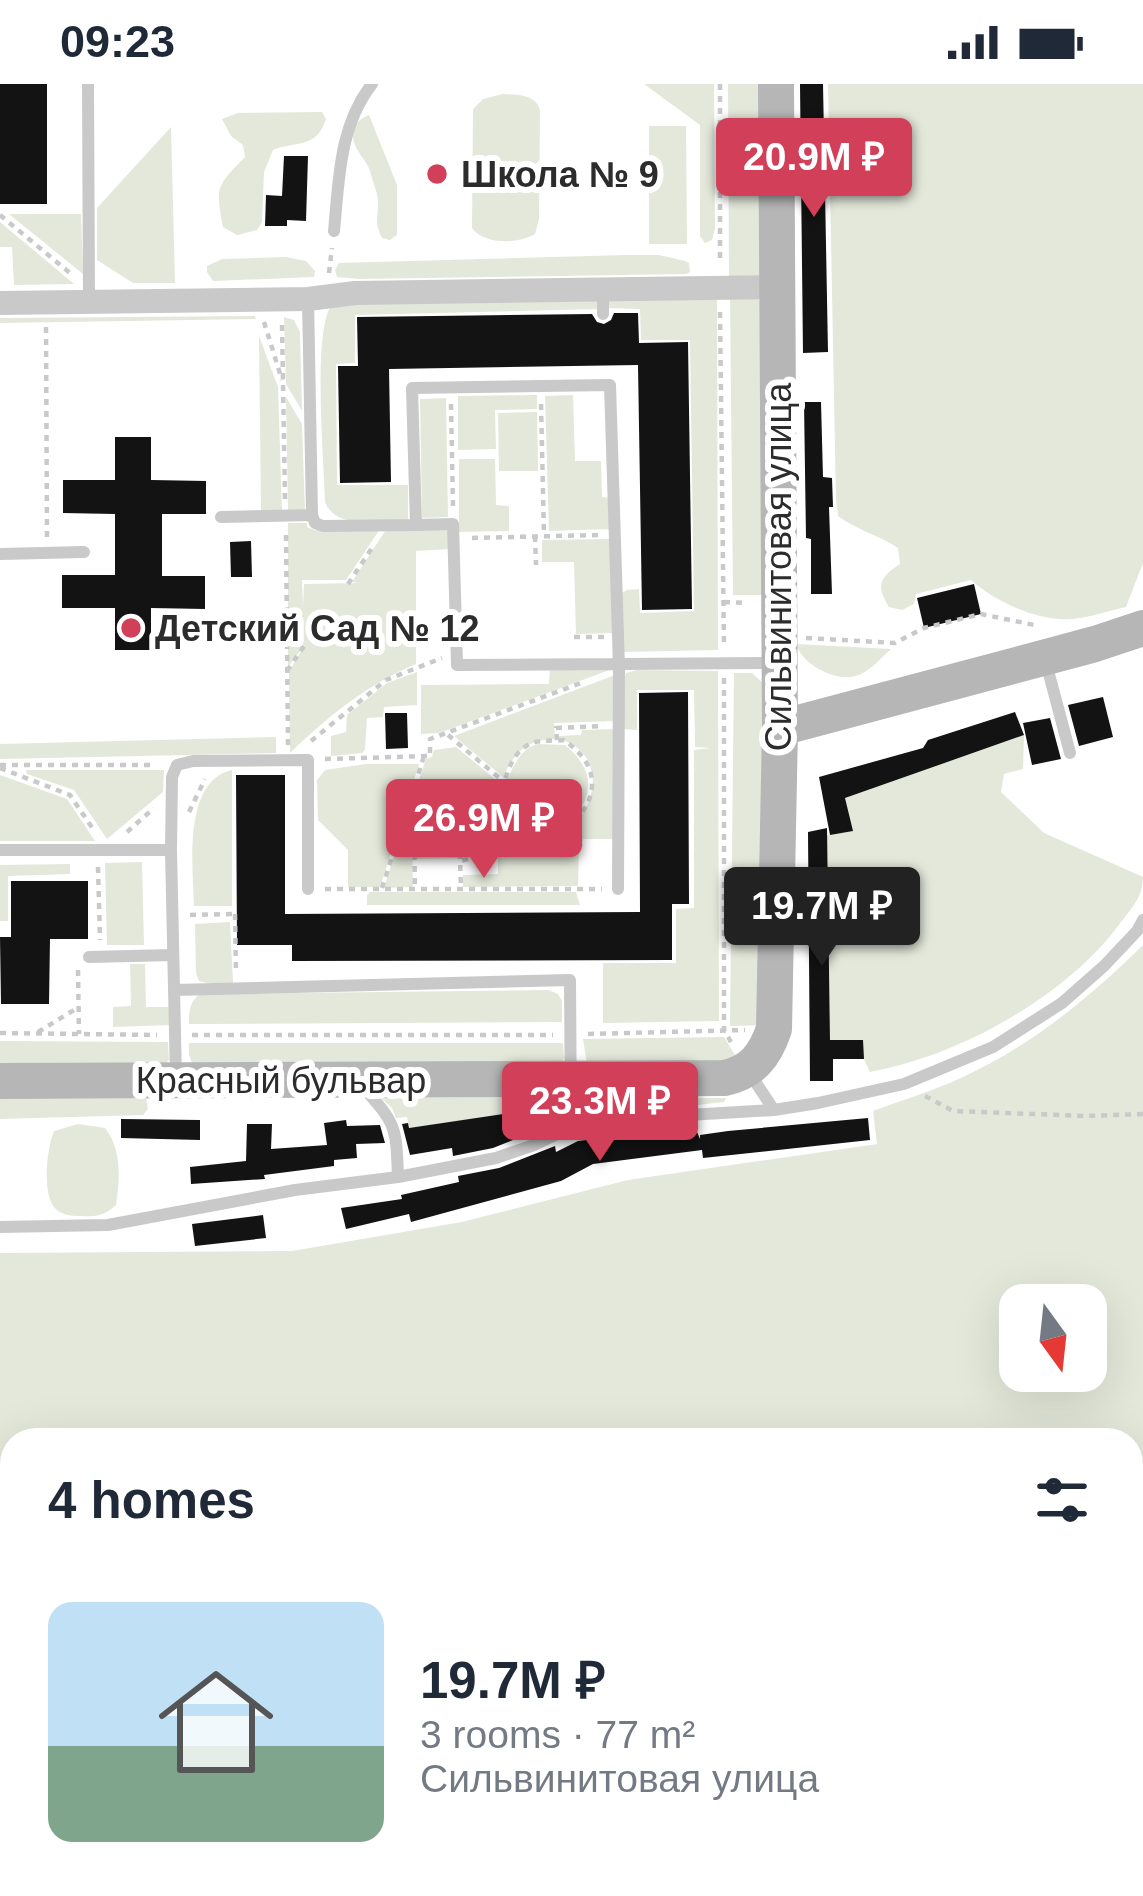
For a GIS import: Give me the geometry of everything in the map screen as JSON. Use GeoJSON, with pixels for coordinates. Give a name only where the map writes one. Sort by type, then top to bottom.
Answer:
{"type":"FeatureCollection","features":[{"type":"Feature","properties":{"kind":"street","name":"Сильвинитовая улица"},"geometry":{"type":"LineString","coordinates":[[763,1049],[788,650],[776,84]]}},
{"type":"Feature","properties":{"kind":"street"},"geometry":{"type":"LineString","coordinates":[[0,303],[89,294],[318,291],[603,301],[777,287]]}},
{"type":"Feature","properties":{"kind":"street"},"geometry":{"type":"LineString","coordinates":[[780,728],[1143,628]]}},
{"type":"Feature","properties":{"kind":"street","name":"Красный бульвар"},"geometry":{"type":"LineString","coordinates":[[0,1081],[724,1078],[763,1049]]}},
{"type":"Feature","properties":{"kind":"lane"},"geometry":{"type":"LineString","coordinates":[[88,84],[89,294]]}},
{"type":"Feature","properties":{"kind":"lane"},"geometry":{"type":"LineString","coordinates":[[334,231],[344,142],[372,84]]}},
{"type":"Feature","properties":{"kind":"lane"},"geometry":{"type":"LineString","coordinates":[[318,291],[312,515],[323,526],[416,525],[454,531],[457,665],[724,663],[788,650]]}},
{"type":"Feature","properties":{"kind":"lane"},"geometry":{"type":"LineString","coordinates":[[604,366],[604,386]]}},
{"type":"Feature","properties":{"kind":"lane"},"geometry":{"type":"LineString","coordinates":[[416,525],[412,388],[610,386],[619,665],[618,889]]}},
{"type":"Feature","properties":{"kind":"lane"},"geometry":{"type":"LineString","coordinates":[[220,517],[312,515]]}},
{"type":"Feature","properties":{"kind":"lane"},"geometry":{"type":"LineString","coordinates":[[0,554],[84,552]]}},
{"type":"Feature","properties":{"kind":"lane"},"geometry":{"type":"LineString","coordinates":[[1045,658],[1070,753]]}},
{"type":"Feature","properties":{"kind":"lane"},"geometry":{"type":"LineString","coordinates":[[176,1080],[171,794],[177,764],[308,760],[308,890]]}},
{"type":"Feature","properties":{"kind":"lane"},"geometry":{"type":"LineString","coordinates":[[0,850],[171,850]]}},
{"type":"Feature","properties":{"kind":"lane"},"geometry":{"type":"LineString","coordinates":[[0,1227],[108,1225],[496,1159],[571,1127],[620,1119],[774,1110],[904,1084],[993,1047],[1062,1003],[1104,966],[1143,920]]}},
{"type":"Feature","properties":{"kind":"lane"},"geometry":{"type":"LineString","coordinates":[[95,957],[173,955]]}},
{"type":"Feature","properties":{"kind":"lane"},"geometry":{"type":"LineString","coordinates":[[174,989],[570,980],[571,1127]]}},
{"type":"Feature","properties":{"kind":"lane"},"geometry":{"type":"LineString","coordinates":[[763,1049],[774,1110]]}},
{"type":"Feature","properties":{"kind":"lane"},"geometry":{"type":"LineString","coordinates":[[356,1080],[391,1119],[398,1177]]}},
{"type":"Feature","properties":{"kind":"path"},"geometry":{"type":"LineString","coordinates":[[720,84],[724,1030]]}},
{"type":"Feature","properties":{"kind":"path"},"geometry":{"type":"LineString","coordinates":[[0,215],[89,294]]}},
{"type":"Feature","properties":{"kind":"path"},"geometry":{"type":"LineString","coordinates":[[318,291],[334,231]]}},
{"type":"Feature","properties":{"kind":"path"},"geometry":{"type":"LineString","coordinates":[[262,313],[284,386]]}},
{"type":"Feature","properties":{"kind":"path"},"geometry":{"type":"LineString","coordinates":[[282,313],[288,760]]}},
{"type":"Feature","properties":{"kind":"path"},"geometry":{"type":"LineString","coordinates":[[46,315],[47,553]]}},
{"type":"Feature","properties":{"kind":"path"},"geometry":{"type":"LineString","coordinates":[[541,386],[544,536]]}},
{"type":"Feature","properties":{"kind":"path"},"geometry":{"type":"LineString","coordinates":[[451,388],[454,531],[615,535]]}},
{"type":"Feature","properties":{"kind":"path"},"geometry":{"type":"LineString","coordinates":[[348,584],[387,525]]}},
{"type":"Feature","properties":{"kind":"path"},"geometry":{"type":"LineString","coordinates":[[535,536],[536,565]]}},
{"type":"Feature","properties":{"kind":"path"},"geometry":{"type":"LineString","coordinates":[[724,602],[764,603]]}},
{"type":"Feature","properties":{"kind":"path"},"geometry":{"type":"LineString","coordinates":[[788,650],[895,643],[924,628],[981,614],[1006,621]]}},
{"type":"Feature","properties":{"kind":"path"},"geometry":{"type":"LineString","coordinates":[[574,638],[618,637]]}},
{"type":"Feature","properties":{"kind":"path"},"geometry":{"type":"LineString","coordinates":[[287,671],[304,646]]}},
{"type":"Feature","properties":{"kind":"path"},"geometry":{"type":"LineString","coordinates":[[288,760],[386,680],[457,652]]}},
{"type":"Feature","properties":{"kind":"path"},"geometry":{"type":"LineString","coordinates":[[308,760],[430,756],[430,739],[619,665]]}},
{"type":"Feature","properties":{"kind":"path"},"geometry":{"type":"LineString","coordinates":[[556,740],[556,728],[619,725]]}},
{"type":"Feature","properties":{"kind":"path"},"geometry":{"type":"LineString","coordinates":[[446,734],[582,847]]}},
{"type":"Feature","properties":{"kind":"path"},"geometry":{"type":"LineString","coordinates":[[401,830],[459,829],[480,823],[494,811],[515,757],[530,743],[563,740],[586,760],[592,795],[581,814],[562,830],[460,861]]}},
{"type":"Feature","properties":{"kind":"path"},"geometry":{"type":"LineString","coordinates":[[382,890],[424,756]]}},
{"type":"Feature","properties":{"kind":"path"},"geometry":{"type":"LineString","coordinates":[[171,850],[207,775],[228,760]]}},
{"type":"Feature","properties":{"kind":"path"},"geometry":{"type":"LineString","coordinates":[[0,767],[177,764]]}},
{"type":"Feature","properties":{"kind":"path"},"geometry":{"type":"LineString","coordinates":[[0,767],[70,795],[102,850],[95,957],[78,957],[79,1034]]}},
{"type":"Feature","properties":{"kind":"path"},"geometry":{"type":"LineString","coordinates":[[102,850],[171,794]]}},
{"type":"Feature","properties":{"kind":"path"},"geometry":{"type":"LineString","coordinates":[[459,829],[461,890]]}},
{"type":"Feature","properties":{"kind":"path"},"geometry":{"type":"LineString","coordinates":[[414,830],[415,890]]}},
{"type":"Feature","properties":{"kind":"path"},"geometry":{"type":"LineString","coordinates":[[308,890],[618,889]]}},
{"type":"Feature","properties":{"kind":"path"},"geometry":{"type":"LineString","coordinates":[[172,916],[236,914],[236,988]]}},
{"type":"Feature","properties":{"kind":"path"},"geometry":{"type":"LineString","coordinates":[[36,1033],[79,1007]]}},
{"type":"Feature","properties":{"kind":"path"},"geometry":{"type":"LineString","coordinates":[[0,1033],[571,1035],[724,1030],[763,1049]]}},
{"type":"Feature","properties":{"kind":"path"},"geometry":{"type":"LineString","coordinates":[[904,1084],[953,1111],[1143,1114]]}},
{"type":"Feature","properties":{"kind":"shaded area"},"geometry":{"type":"Polygon","coordinates":[[[644,84],[714,84],[715,228],[712,240],[705,243],[700,236],[700,125],[644,84]]]}},
{"type":"Feature","properties":{"kind":"shaded area"},"geometry":{"type":"Polygon","coordinates":[[[728,84],[765,84],[760,276],[729,279],[728,84]]]}},
{"type":"Feature","properties":{"kind":"shaded area"},"geometry":{"type":"Polygon","coordinates":[[[828,84],[1143,84],[1143,563],[1126,607],[1075,619],[1047,618],[1012,606],[971,580],[916,594],[914,604],[902,610],[889,607],[882,582],[900,564],[898,548],[838,516],[836,500],[828,84]]]}},
{"type":"Feature","properties":{"kind":"shaded area"},"geometry":{"type":"Polygon","coordinates":[[[503,94],[530,98],[540,110],[539,219],[535,234],[511,241],[485,238],[472,228],[473,109],[483,99],[503,94]]]}},
{"type":"Feature","properties":{"kind":"shaded area"},"geometry":{"type":"Polygon","coordinates":[[[322,112],[326,119],[312,139],[273,150],[264,172],[262,222],[257,230],[237,235],[223,227],[220,188],[245,157],[243,145],[231,136],[222,119],[238,113],[322,112]]]}},
{"type":"Feature","properties":{"kind":"shaded area"},"geometry":{"type":"Polygon","coordinates":[[[369,115],[397,185],[397,235],[390,240],[379,232],[377,193],[354,141],[355,125],[369,115]]]}},
{"type":"Feature","properties":{"kind":"shaded area"},"geometry":{"type":"Polygon","coordinates":[[[649,126],[686,126],[687,244],[649,244],[649,126]]]}},
{"type":"Feature","properties":{"kind":"shaded area"},"geometry":{"type":"Polygon","coordinates":[[[171,127],[175,283],[133,283],[97,260],[97,208],[171,127]]]}},
{"type":"Feature","properties":{"kind":"shaded area"},"geometry":{"type":"Polygon","coordinates":[[[9,214],[81,214],[83,274],[9,214]]]}},
{"type":"Feature","properties":{"kind":"shaded area"},"geometry":{"type":"Polygon","coordinates":[[[0,222],[74,284],[14,285],[12,247],[0,247],[0,222]]]}},
{"type":"Feature","properties":{"kind":"shaded area"},"geometry":{"type":"Polygon","coordinates":[[[659,255],[689,263],[690,272],[358,279],[337,277],[335,270],[339,263],[659,255]]]}},
{"type":"Feature","properties":{"kind":"shaded area"},"geometry":{"type":"Polygon","coordinates":[[[222,259],[306,261],[314,277],[213,281],[207,272],[207,266],[222,259]]]}},
{"type":"Feature","properties":{"kind":"shaded area"},"geometry":{"type":"Polygon","coordinates":[[[717,292],[718,650],[621,652],[622,593],[627,590],[639,589],[640,613],[694,611],[690,340],[641,340],[640,309],[607,308],[609,294],[717,292]]]}},
{"type":"Feature","properties":{"kind":"shaded area"},"geometry":{"type":"Polygon","coordinates":[[[596,294],[600,309],[355,315],[355,363],[336,364],[337,485],[408,485],[408,520],[361,522],[331,511],[325,502],[321,401],[322,346],[330,307],[348,300],[596,294]]]}},
{"type":"Feature","properties":{"kind":"shaded area"},"geometry":{"type":"Polygon","coordinates":[[[730,295],[754,296],[760,301],[766,595],[733,595],[730,295]]]}},
{"type":"Feature","properties":{"kind":"shaded area"},"geometry":{"type":"Polygon","coordinates":[[[284,317],[294,320],[300,332],[302,411],[286,384],[284,317]]]}},
{"type":"Feature","properties":{"kind":"shaded area"},"geometry":{"type":"Polygon","coordinates":[[[0,318],[256,319],[0,323],[0,318]]]}},
{"type":"Feature","properties":{"kind":"shaded area"},"geometry":{"type":"Polygon","coordinates":[[[259,336],[278,387],[282,511],[261,511],[259,336]]]}},
{"type":"Feature","properties":{"kind":"shaded area"},"geometry":{"type":"Polygon","coordinates":[[[537,395],[537,409],[495,410],[496,449],[458,450],[458,396],[537,395]]]}},
{"type":"Feature","properties":{"kind":"shaded area"},"geometry":{"type":"Polygon","coordinates":[[[573,395],[575,461],[601,461],[602,497],[610,498],[611,529],[549,531],[545,396],[573,395]]]}},
{"type":"Feature","properties":{"kind":"shaded area"},"geometry":{"type":"Polygon","coordinates":[[[286,397],[302,424],[305,512],[288,512],[286,397]]]}},
{"type":"Feature","properties":{"kind":"shaded area"},"geometry":{"type":"Polygon","coordinates":[[[446,398],[448,517],[422,518],[420,399],[446,398]]]}},
{"type":"Feature","properties":{"kind":"shaded area"},"geometry":{"type":"Polygon","coordinates":[[[537,412],[538,471],[499,471],[498,413],[537,412]]]}},
{"type":"Feature","properties":{"kind":"shaded area"},"geometry":{"type":"Polygon","coordinates":[[[459,459],[495,459],[496,505],[509,506],[509,531],[459,532],[459,459]]]}},
{"type":"Feature","properties":{"kind":"shaded area"},"geometry":{"type":"Polygon","coordinates":[[[288,523],[307,523],[315,530],[380,529],[346,580],[302,580],[303,607],[304,584],[359,583],[352,582],[387,528],[450,527],[451,549],[416,551],[416,664],[349,702],[290,753],[289,672],[304,646],[288,667],[288,523]]]}},
{"type":"Feature","properties":{"kind":"shaded area"},"geometry":{"type":"Polygon","coordinates":[[[611,539],[613,633],[576,634],[574,562],[542,562],[542,540],[611,539]]]}},
{"type":"Feature","properties":{"kind":"shaded area"},"geometry":{"type":"Polygon","coordinates":[[[796,644],[891,649],[865,672],[842,677],[813,666],[796,644]]]}},
{"type":"Feature","properties":{"kind":"shaded area"},"geometry":{"type":"Polygon","coordinates":[[[550,666],[615,668],[439,733],[421,734],[421,685],[549,684],[550,666]]]}},
{"type":"Feature","properties":{"kind":"shaded area"},"geometry":{"type":"Polygon","coordinates":[[[718,671],[719,1021],[603,1023],[603,963],[676,963],[676,909],[694,908],[694,750],[711,748],[695,747],[694,690],[637,690],[637,730],[622,729],[623,683],[626,673],[718,671]]]}},
{"type":"Feature","properties":{"kind":"shaded area"},"geometry":{"type":"Polygon","coordinates":[[[417,672],[417,705],[384,707],[383,717],[367,718],[363,753],[331,756],[331,736],[346,732],[347,715],[387,683],[417,672]]]}},
{"type":"Feature","properties":{"kind":"shaded area"},"geometry":{"type":"Polygon","coordinates":[[[734,673],[752,673],[764,684],[765,1025],[730,1026],[734,673]]]}},
{"type":"Feature","properties":{"kind":"shaded area"},"geometry":{"type":"Polygon","coordinates":[[[615,675],[616,721],[554,723],[555,739],[523,749],[503,777],[454,736],[615,675]]]}},
{"type":"Feature","properties":{"kind":"shaded area"},"geometry":{"type":"Polygon","coordinates":[[[615,729],[614,839],[583,839],[582,843],[566,831],[586,808],[591,767],[574,745],[558,736],[615,729]]]}},
{"type":"Feature","properties":{"kind":"shaded area"},"geometry":{"type":"Polygon","coordinates":[[[1024,735],[1023,769],[1004,774],[1001,792],[1044,833],[1143,877],[1138,898],[1095,952],[1039,1000],[938,1053],[870,1072],[864,1059],[830,1040],[827,835],[852,831],[845,798],[1024,735]]]}},
{"type":"Feature","properties":{"kind":"shaded area"},"geometry":{"type":"Polygon","coordinates":[[[276,737],[276,753],[0,759],[0,744],[276,737]]]}},
{"type":"Feature","properties":{"kind":"shaded area"},"geometry":{"type":"Polygon","coordinates":[[[538,744],[565,745],[587,776],[582,807],[563,827],[507,780],[523,753],[538,744]]]}},
{"type":"Feature","properties":{"kind":"shaded area"},"geometry":{"type":"Polygon","coordinates":[[[456,747],[500,783],[491,807],[461,825],[403,827],[426,759],[434,750],[456,747]]]}},
{"type":"Feature","properties":{"kind":"shaded area"},"geometry":{"type":"Polygon","coordinates":[[[419,764],[380,887],[348,887],[348,850],[318,820],[317,780],[325,770],[419,764]]]}},
{"type":"Feature","properties":{"kind":"shaded area"},"geometry":{"type":"Polygon","coordinates":[[[26,770],[164,770],[163,792],[107,839],[74,790],[26,770]]]}},
{"type":"Feature","properties":{"kind":"shaded area"},"geometry":{"type":"Polygon","coordinates":[[[232,770],[232,906],[194,906],[192,849],[198,808],[216,777],[232,770]]]}},
{"type":"Feature","properties":{"kind":"shaded area"},"geometry":{"type":"Polygon","coordinates":[[[0,775],[67,799],[95,841],[0,841],[0,775]]]}},
{"type":"Feature","properties":{"kind":"shaded area"},"geometry":{"type":"Polygon","coordinates":[[[504,785],[557,831],[497,849],[470,848],[470,857],[461,859],[460,830],[490,815],[504,785]]]}},
{"type":"Feature","properties":{"kind":"shaded area"},"geometry":{"type":"Polygon","coordinates":[[[402,831],[412,831],[413,887],[384,888],[402,831]]]}},
{"type":"Feature","properties":{"kind":"shaded area"},"geometry":{"type":"Polygon","coordinates":[[[416,831],[457,831],[458,858],[416,859],[416,831]]]}},
{"type":"Feature","properties":{"kind":"shaded area"},"geometry":{"type":"Polygon","coordinates":[[[560,833],[579,849],[578,886],[463,887],[463,875],[498,874],[498,853],[560,833]]]}},
{"type":"Feature","properties":{"kind":"shaded area"},"geometry":{"type":"Polygon","coordinates":[[[142,862],[144,945],[107,945],[105,863],[142,862]]]}},
{"type":"Feature","properties":{"kind":"shaded area"},"geometry":{"type":"Polygon","coordinates":[[[70,864],[70,874],[8,876],[8,921],[0,921],[0,865],[70,864]]]}},
{"type":"Feature","properties":{"kind":"shaded area"},"geometry":{"type":"Polygon","coordinates":[[[370,892],[576,892],[580,905],[367,905],[370,892]]]}},
{"type":"Feature","properties":{"kind":"shaded area"},"geometry":{"type":"Polygon","coordinates":[[[230,922],[233,983],[199,981],[195,924],[230,922]]]}},
{"type":"Feature","properties":{"kind":"shaded area"},"geometry":{"type":"Polygon","coordinates":[[[1143,945],[1143,1428],[0,1428],[0,1253],[292,1251],[462,1222],[628,1180],[877,1144],[873,1111],[987,1065],[1058,1019],[1143,945]]]}},
{"type":"Feature","properties":{"kind":"shaded area"},"geometry":{"type":"Polygon","coordinates":[[[130,964],[145,964],[146,1007],[170,1007],[170,1025],[113,1027],[113,1007],[131,1006],[130,964]]]}},
{"type":"Feature","properties":{"kind":"shaded area"},"geometry":{"type":"Polygon","coordinates":[[[548,990],[562,1001],[562,1022],[189,1024],[190,1008],[200,994],[548,990]]]}},
{"type":"Feature","properties":{"kind":"shaded area"},"geometry":{"type":"Polygon","coordinates":[[[724,1037],[739,1062],[587,1064],[583,1039],[724,1037]]]}},
{"type":"Feature","properties":{"kind":"shaded area"},"geometry":{"type":"Polygon","coordinates":[[[0,1041],[168,1042],[169,1060],[162,1067],[0,1071],[0,1041]]]}},
{"type":"Feature","properties":{"kind":"shaded area"},"geometry":{"type":"Polygon","coordinates":[[[189,1043],[563,1043],[564,1058],[559,1067],[193,1065],[189,1043]]]}},
{"type":"Feature","properties":{"kind":"shaded area"},"geometry":{"type":"Polygon","coordinates":[[[378,1095],[557,1097],[562,1106],[554,1119],[531,1124],[529,1111],[409,1128],[407,1117],[396,1118],[378,1095]]]}},
{"type":"Feature","properties":{"kind":"shaded area"},"geometry":{"type":"Polygon","coordinates":[[[726,1098],[724,1102],[630,1111],[576,1106],[575,1099],[726,1098]]]}},
{"type":"Feature","properties":{"kind":"shaded area"},"geometry":{"type":"Polygon","coordinates":[[[0,1099],[146,1099],[148,1109],[143,1115],[0,1119],[0,1099]]]}},
{"type":"Feature","properties":{"kind":"shaded area"},"geometry":{"type":"Polygon","coordinates":[[[78,1124],[105,1128],[117,1155],[116,1205],[100,1215],[62,1213],[50,1200],[48,1158],[54,1131],[78,1124]]]}},
{"type":"Feature","properties":{"kind":"building"},"geometry":{"type":"Polygon","coordinates":[[[0,84],[47,84],[47,204],[0,204],[0,84]]]}},
{"type":"Feature","properties":{"kind":"building"},"geometry":{"type":"Polygon","coordinates":[[[800,84],[823,84],[828,352],[803,353],[800,84]]]}},
{"type":"Feature","properties":{"kind":"building"},"geometry":{"type":"Polygon","coordinates":[[[284,156],[308,156],[306,221],[265,226],[266,195],[282,196],[284,156]]]}},
{"type":"Feature","properties":{"kind":"building"},"geometry":{"type":"Polygon","coordinates":[[[614,313],[638,313],[639,343],[688,342],[692,609],[642,610],[638,365],[389,369],[391,482],[340,483],[338,366],[358,366],[357,317],[592,314],[604,324],[614,313]]]}},
{"type":"Feature","properties":{"kind":"building"},"geometry":{"type":"Polygon","coordinates":[[[804,402],[821,402],[823,477],[832,478],[832,594],[811,594],[804,402]]]}},
{"type":"Feature","properties":{"kind":"building"},"geometry":{"type":"Polygon","coordinates":[[[115,437],[151,437],[151,480],[206,481],[206,514],[162,514],[162,576],[205,576],[205,609],[151,608],[151,650],[115,650],[115,608],[62,608],[62,575],[115,575],[115,514],[63,513],[63,480],[115,480],[115,437]]]}},
{"type":"Feature","properties":{"kind":"building"},"geometry":{"type":"Polygon","coordinates":[[[251,541],[252,577],[231,577],[230,542],[251,541]]]}},
{"type":"Feature","properties":{"kind":"building"},"geometry":{"type":"Polygon","coordinates":[[[974,584],[981,614],[924,628],[917,598],[974,584]]]}},
{"type":"Feature","properties":{"kind":"building"},"geometry":{"type":"Polygon","coordinates":[[[688,692],[689,904],[672,904],[672,960],[292,961],[292,945],[237,945],[236,775],[285,775],[285,914],[640,912],[639,693],[688,692]]]}},
{"type":"Feature","properties":{"kind":"building"},"geometry":{"type":"Polygon","coordinates":[[[1103,697],[1113,737],[1079,746],[1068,705],[1103,697]]]}},
{"type":"Feature","properties":{"kind":"building"},"geometry":{"type":"Polygon","coordinates":[[[1015,712],[1024,735],[845,798],[853,831],[830,835],[819,777],[923,748],[928,740],[1015,712]]]}},
{"type":"Feature","properties":{"kind":"building"},"geometry":{"type":"Polygon","coordinates":[[[385,713],[407,713],[408,748],[386,749],[385,713]]]}},
{"type":"Feature","properties":{"kind":"building"},"geometry":{"type":"Polygon","coordinates":[[[1050,718],[1061,759],[1032,765],[1023,723],[1050,718]]]}},
{"type":"Feature","properties":{"kind":"building"},"geometry":{"type":"Polygon","coordinates":[[[827,828],[830,1040],[863,1040],[864,1059],[833,1059],[833,1081],[810,1081],[808,832],[827,828]]]}},
{"type":"Feature","properties":{"kind":"building"},"geometry":{"type":"Polygon","coordinates":[[[11,881],[88,881],[88,939],[50,939],[49,1004],[1,1004],[0,937],[11,937],[11,881]]]}},
{"type":"Feature","properties":{"kind":"building"},"geometry":{"type":"Polygon","coordinates":[[[530,1110],[531,1124],[553,1124],[493,1148],[453,1156],[452,1148],[410,1155],[402,1124],[408,1123],[409,1128],[530,1110]]]}},
{"type":"Feature","properties":{"kind":"building"},"geometry":{"type":"Polygon","coordinates":[[[868,1118],[870,1140],[703,1158],[702,1150],[593,1164],[561,1181],[411,1222],[409,1214],[346,1229],[341,1208],[402,1199],[401,1195],[459,1182],[458,1176],[499,1168],[555,1146],[556,1152],[578,1141],[695,1127],[700,1139],[700,1135],[728,1131],[868,1118]]]}},
{"type":"Feature","properties":{"kind":"building"},"geometry":{"type":"Polygon","coordinates":[[[121,1119],[200,1120],[200,1140],[121,1138],[121,1119]]]}},
{"type":"Feature","properties":{"kind":"building"},"geometry":{"type":"Polygon","coordinates":[[[346,1120],[347,1126],[380,1125],[385,1143],[356,1144],[357,1158],[334,1160],[334,1166],[264,1175],[265,1179],[191,1184],[190,1167],[246,1161],[247,1124],[272,1124],[271,1149],[327,1145],[324,1123],[346,1120]]]}},
{"type":"Feature","properties":{"kind":"building"},"geometry":{"type":"Polygon","coordinates":[[[263,1215],[266,1238],[195,1246],[192,1224],[263,1215]]]}},
{"type":"Feature","properties":{"kind":"place","name":"Школа № 9"},"geometry":{"type":"Point","coordinates":[437,174]}},
{"type":"Feature","properties":{"kind":"place","name":"Детский Сад № 12"},"geometry":{"type":"Point","coordinates":[131,628]}}]}
